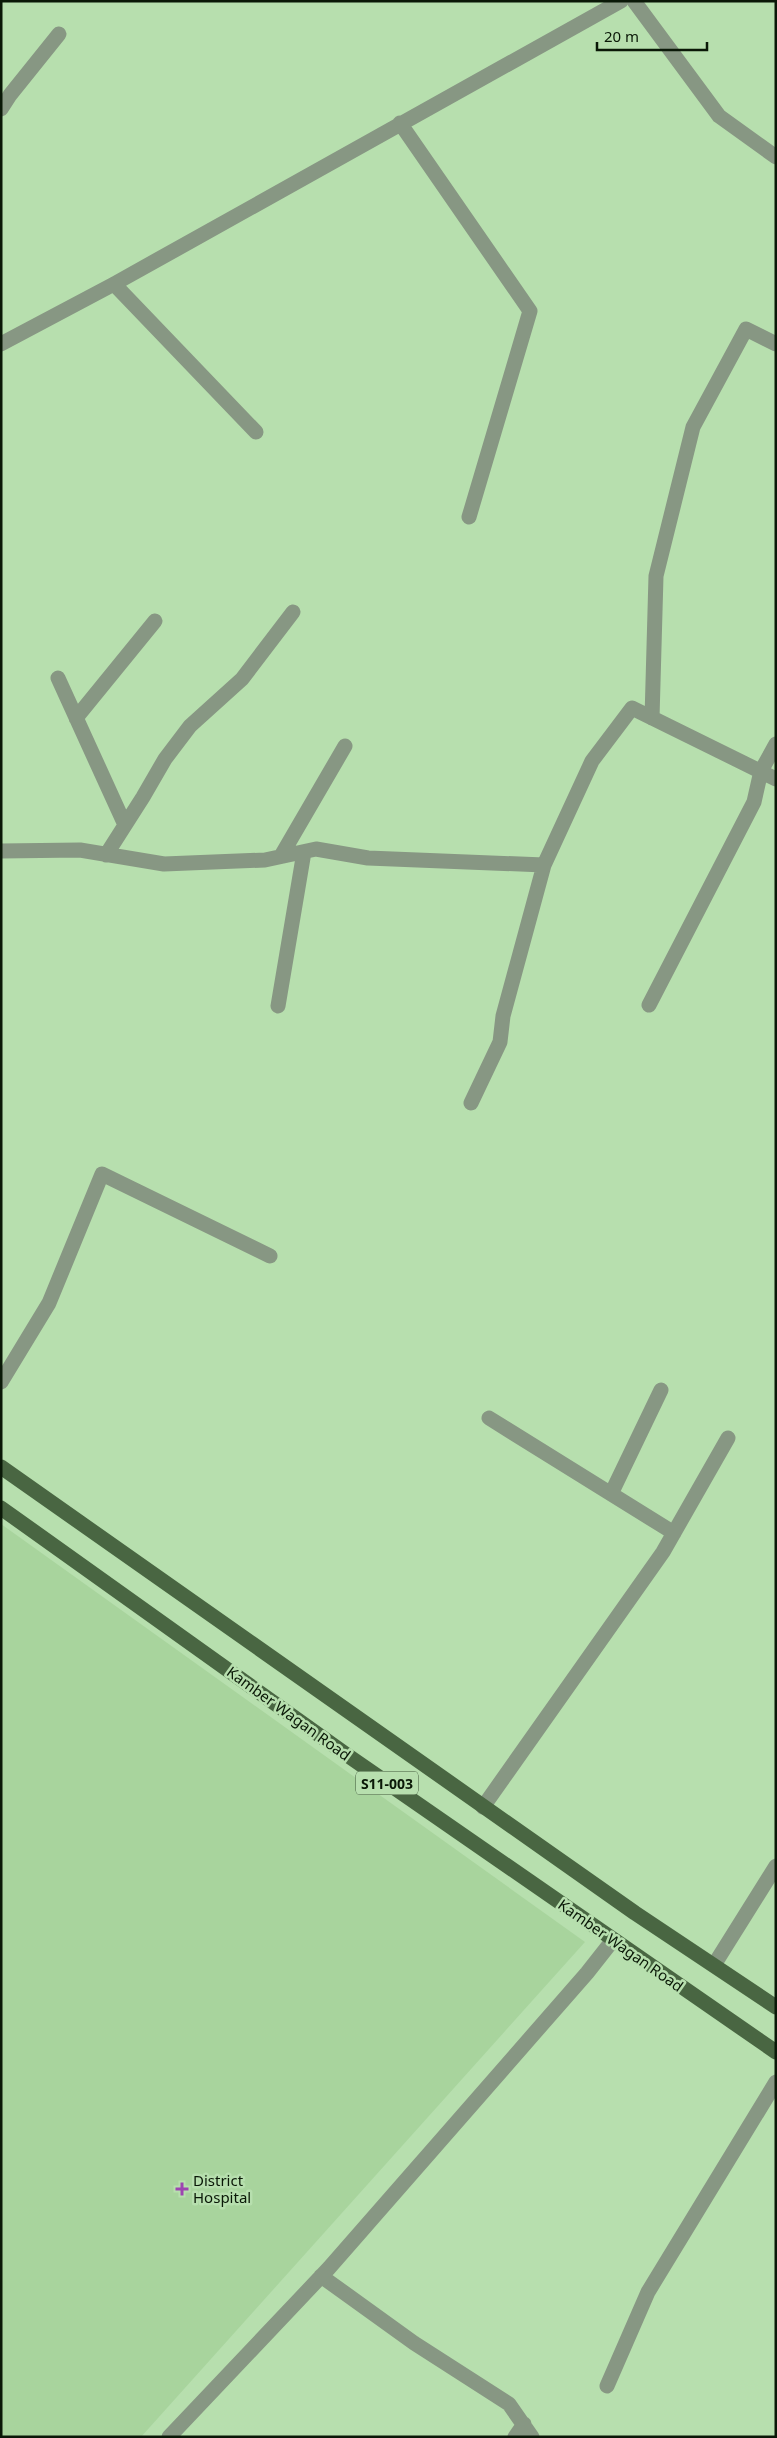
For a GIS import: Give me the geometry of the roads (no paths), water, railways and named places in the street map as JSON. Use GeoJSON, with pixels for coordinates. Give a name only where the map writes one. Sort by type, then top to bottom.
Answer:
{"type":"FeatureCollection","features":[{"type":"Feature","properties":{"kind":"main road","name":"S11-003"},"geometry":{"type":"LineString","coordinates":[[1,1467],[483,1807],[776,2008]]}},
{"type":"Feature","properties":{"kind":"main road","name":"Kamber Wagan Road"},"geometry":{"type":"LineString","coordinates":[[1,1508],[347,1755],[776,2052]]}},
{"type":"Feature","properties":{"kind":"street"},"geometry":{"type":"LineString","coordinates":[[1,344],[114,284],[621,1]]}},
{"type":"Feature","properties":{"kind":"street"},"geometry":{"type":"LineString","coordinates":[[634,1],[719,116],[776,157]]}},
{"type":"Feature","properties":{"kind":"street"},"geometry":{"type":"LineString","coordinates":[[1,109],[59,34]]}},
{"type":"Feature","properties":{"kind":"street"},"geometry":{"type":"LineString","coordinates":[[400,123],[530,311],[469,517]]}},
{"type":"Feature","properties":{"kind":"street"},"geometry":{"type":"LineString","coordinates":[[114,284],[256,432]]}},
{"type":"Feature","properties":{"kind":"street"},"geometry":{"type":"LineString","coordinates":[[652,718],[656,576],[693,427],[746,329],[776,344]]}},
{"type":"Feature","properties":{"kind":"street"},"geometry":{"type":"LineString","coordinates":[[106,855],[164,759],[185,732],[242,679],[293,612]]}},
{"type":"Feature","properties":{"kind":"street"},"geometry":{"type":"LineString","coordinates":[[76,718],[155,621]]}},
{"type":"Feature","properties":{"kind":"street"},"geometry":{"type":"LineString","coordinates":[[58,678],[125,825]]}},
{"type":"Feature","properties":{"kind":"street"},"geometry":{"type":"LineString","coordinates":[[471,1103],[500,1042],[503,1016],[544,865],[598,753],[632,708],[776,778]]}},
{"type":"Feature","properties":{"kind":"street"},"geometry":{"type":"LineString","coordinates":[[649,1005],[754,802],[761,771],[776,744]]}},
{"type":"Feature","properties":{"kind":"street"},"geometry":{"type":"LineString","coordinates":[[281,856],[345,746]]}},
{"type":"Feature","properties":{"kind":"street"},"geometry":{"type":"LineString","coordinates":[[1,852],[80,850],[164,864],[264,860],[316,849],[368,858],[544,865]]}},
{"type":"Feature","properties":{"kind":"street"},"geometry":{"type":"LineString","coordinates":[[278,1006],[304,852]]}},
{"type":"Feature","properties":{"kind":"street"},"geometry":{"type":"LineString","coordinates":[[1,1382],[50,1303],[102,1174],[270,1256]]}},
{"type":"Feature","properties":{"kind":"street"},"geometry":{"type":"LineString","coordinates":[[611,1494],[661,1390]]}},
{"type":"Feature","properties":{"kind":"street"},"geometry":{"type":"LineString","coordinates":[[489,1418],[674,1532]]}},
{"type":"Feature","properties":{"kind":"street"},"geometry":{"type":"LineString","coordinates":[[483,1807],[662,1552],[728,1438]]}},
{"type":"Feature","properties":{"kind":"street"},"geometry":{"type":"LineString","coordinates":[[714,1965],[776,1866]]}},
{"type":"Feature","properties":{"kind":"street"},"geometry":{"type":"LineString","coordinates":[[169,2437],[321,2276],[613,1940]]}},
{"type":"Feature","properties":{"kind":"street"},"geometry":{"type":"LineString","coordinates":[[607,2386],[648,2292],[776,2082]]}},
{"type":"Feature","properties":{"kind":"street"},"geometry":{"type":"LineString","coordinates":[[321,2276],[414,2343],[509,2404],[528,2430],[514,2437]]}},
{"type":"Feature","properties":{"kind":"place","name":"District Hospital"},"geometry":{"type":"Point","coordinates":[182,2189]}}]}
